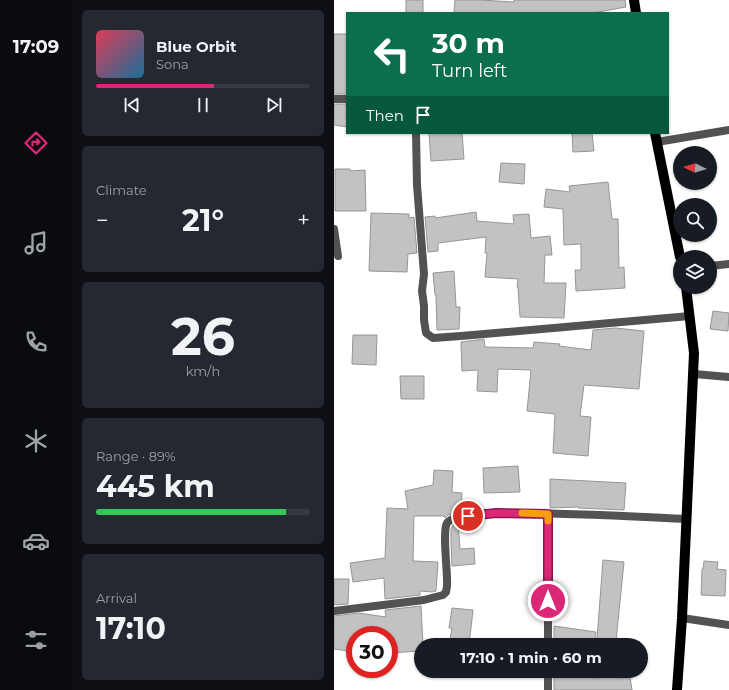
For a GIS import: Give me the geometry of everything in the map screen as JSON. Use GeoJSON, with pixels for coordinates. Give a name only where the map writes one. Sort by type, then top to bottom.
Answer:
{"type":"FeatureCollection","features":[{"type":"Feature","properties":{"kind":"main road"},"geometry":{"type":"LineString","coordinates":[[634,0],[636,12]]}},
{"type":"Feature","properties":{"kind":"main road"},"geometry":{"type":"LineString","coordinates":[[656,138],[679,250]]}},
{"type":"Feature","properties":{"kind":"main road"},"geometry":{"type":"LineString","coordinates":[[677,690],[694,374],[694,353],[687,294]]}},
{"type":"Feature","properties":{"kind":"street"},"geometry":{"type":"LineString","coordinates":[[334,99],[346,99]]}},
{"type":"Feature","properties":{"kind":"street"},"geometry":{"type":"LineString","coordinates":[[656,138],[729,130]]}},
{"type":"Feature","properties":{"kind":"street"},"geometry":{"type":"LineString","coordinates":[[416,134],[417,185],[424,274],[422,291],[424,320],[426,333],[433,338],[690,316]]}},
{"type":"Feature","properties":{"kind":"street"},"geometry":{"type":"LineString","coordinates":[[334,229],[338,256]]}},
{"type":"Feature","properties":{"kind":"street"},"geometry":{"type":"LineString","coordinates":[[717,265],[729,264]]}},
{"type":"Feature","properties":{"kind":"street"},"geometry":{"type":"LineString","coordinates":[[694,374],[729,377]]}},
{"type":"Feature","properties":{"kind":"street"},"geometry":{"type":"LineString","coordinates":[[334,611],[424,600],[443,595],[446,592],[447,586],[445,539],[446,524],[450,520],[457,517],[496,513],[687,519]]}},
{"type":"Feature","properties":{"kind":"street"},"geometry":{"type":"LineString","coordinates":[[548,514],[548,638]]}},
{"type":"Feature","properties":{"kind":"street"},"geometry":{"type":"LineString","coordinates":[[682,618],[729,625]]}},
{"type":"Feature","properties":{"kind":"street"},"geometry":{"type":"LineString","coordinates":[[548,678],[548,690]]}},
{"type":"Feature","properties":{"kind":"building"},"geometry":{"type":"Polygon","coordinates":[[[406,0],[423,0],[423,12],[406,12],[406,0]]]}},
{"type":"Feature","properties":{"kind":"building"},"geometry":{"type":"Polygon","coordinates":[[[455,0],[514,2],[514,0],[625,0],[626,7],[598,12],[454,12],[455,0]]]}},
{"type":"Feature","properties":{"kind":"building"},"geometry":{"type":"Polygon","coordinates":[[[334,34],[346,34],[346,94],[334,94],[334,34]]]}},
{"type":"Feature","properties":{"kind":"building"},"geometry":{"type":"Polygon","coordinates":[[[334,104],[346,104],[346,127],[334,125],[334,104]]]}},
{"type":"Feature","properties":{"kind":"building"},"geometry":{"type":"Polygon","coordinates":[[[429,134],[462,134],[464,159],[431,161],[429,134]]]}},
{"type":"Feature","properties":{"kind":"building"},"geometry":{"type":"Polygon","coordinates":[[[572,134],[592,134],[594,151],[573,152],[572,134]]]}},
{"type":"Feature","properties":{"kind":"building"},"geometry":{"type":"Polygon","coordinates":[[[501,163],[525,164],[524,184],[499,182],[501,163]]]}},
{"type":"Feature","properties":{"kind":"building"},"geometry":{"type":"Polygon","coordinates":[[[335,169],[350,169],[350,171],[365,170],[366,211],[335,211],[335,169]]]}},
{"type":"Feature","properties":{"kind":"building"},"geometry":{"type":"Polygon","coordinates":[[[608,182],[612,219],[618,219],[619,268],[624,267],[625,288],[576,291],[575,270],[581,270],[581,244],[564,245],[563,209],[544,207],[546,189],[570,192],[569,186],[608,182]]]}},
{"type":"Feature","properties":{"kind":"building"},"geometry":{"type":"Polygon","coordinates":[[[476,212],[477,221],[514,224],[513,215],[529,214],[531,238],[550,236],[552,255],[545,255],[544,283],[566,283],[564,318],[520,317],[517,287],[518,279],[485,277],[487,253],[485,253],[486,237],[438,243],[438,251],[428,252],[425,217],[435,216],[435,218],[476,212]]]}},
{"type":"Feature","properties":{"kind":"building"},"geometry":{"type":"Polygon","coordinates":[[[371,213],[409,214],[409,218],[414,217],[417,253],[408,254],[407,272],[369,271],[371,213]]]}},
{"type":"Feature","properties":{"kind":"building"},"geometry":{"type":"Polygon","coordinates":[[[454,271],[456,307],[460,307],[459,329],[437,330],[436,295],[433,273],[454,271]]]}},
{"type":"Feature","properties":{"kind":"building"},"geometry":{"type":"Polygon","coordinates":[[[713,311],[729,313],[728,331],[710,329],[713,311]]]}},
{"type":"Feature","properties":{"kind":"building"},"geometry":{"type":"Polygon","coordinates":[[[615,328],[644,331],[639,389],[584,385],[580,416],[591,417],[588,456],[553,453],[555,414],[527,411],[531,370],[498,369],[497,392],[477,391],[478,370],[462,371],[461,342],[484,339],[485,347],[533,348],[534,342],[560,344],[559,346],[591,350],[593,330],[615,328]]]}},
{"type":"Feature","properties":{"kind":"building"},"geometry":{"type":"Polygon","coordinates":[[[353,335],[377,335],[376,365],[352,364],[353,335]]]}},
{"type":"Feature","properties":{"kind":"building"},"geometry":{"type":"Polygon","coordinates":[[[400,376],[424,376],[424,399],[401,399],[400,376]]]}},
{"type":"Feature","properties":{"kind":"building"},"geometry":{"type":"Polygon","coordinates":[[[518,466],[520,492],[484,493],[483,468],[518,466]]]}},
{"type":"Feature","properties":{"kind":"building"},"geometry":{"type":"Polygon","coordinates":[[[434,470],[453,471],[452,492],[462,493],[461,511],[448,515],[445,518],[444,516],[414,516],[413,561],[438,562],[436,591],[420,591],[420,595],[385,599],[384,578],[353,582],[350,563],[385,558],[387,508],[408,509],[405,491],[433,485],[434,470]]]}},
{"type":"Feature","properties":{"kind":"building"},"geometry":{"type":"Polygon","coordinates":[[[550,479],[626,483],[624,510],[578,507],[550,508],[550,479]]]}},
{"type":"Feature","properties":{"kind":"building"},"geometry":{"type":"Polygon","coordinates":[[[458,523],[460,549],[474,548],[475,564],[452,566],[451,529],[453,525],[458,523]]]}},
{"type":"Feature","properties":{"kind":"building"},"geometry":{"type":"Polygon","coordinates":[[[603,560],[624,562],[616,638],[597,638],[603,560]]]}},
{"type":"Feature","properties":{"kind":"building"},"geometry":{"type":"Polygon","coordinates":[[[704,561],[718,562],[717,569],[726,570],[725,596],[701,595],[702,569],[704,561]]]}},
{"type":"Feature","properties":{"kind":"building"},"geometry":{"type":"Polygon","coordinates":[[[334,579],[349,579],[348,604],[334,605],[334,579]]]}},
{"type":"Feature","properties":{"kind":"building"},"geometry":{"type":"Polygon","coordinates":[[[421,606],[423,638],[414,638],[414,651],[398,652],[398,626],[346,626],[346,651],[334,649],[334,616],[359,613],[386,617],[385,610],[421,606]]]}},
{"type":"Feature","properties":{"kind":"building"},"geometry":{"type":"Polygon","coordinates":[[[452,608],[473,610],[470,638],[450,638],[452,628],[449,628],[452,608]]]}},
{"type":"Feature","properties":{"kind":"building"},"geometry":{"type":"Polygon","coordinates":[[[554,626],[596,632],[596,638],[554,638],[554,626]]]}},
{"type":"Feature","properties":{"kind":"building"},"geometry":{"type":"Polygon","coordinates":[[[554,678],[630,678],[632,690],[554,690],[554,678]]]}},
{"type":"Feature","properties":{"kind":"slow traffic"},"geometry":{"type":"LineString","coordinates":[[522,513],[548,514],[548,521]]}},
{"type":"Feature","properties":{"kind":"route"},"geometry":{"type":"LineString","coordinates":[[468,516],[496,513],[548,514],[548,601]]}}]}
